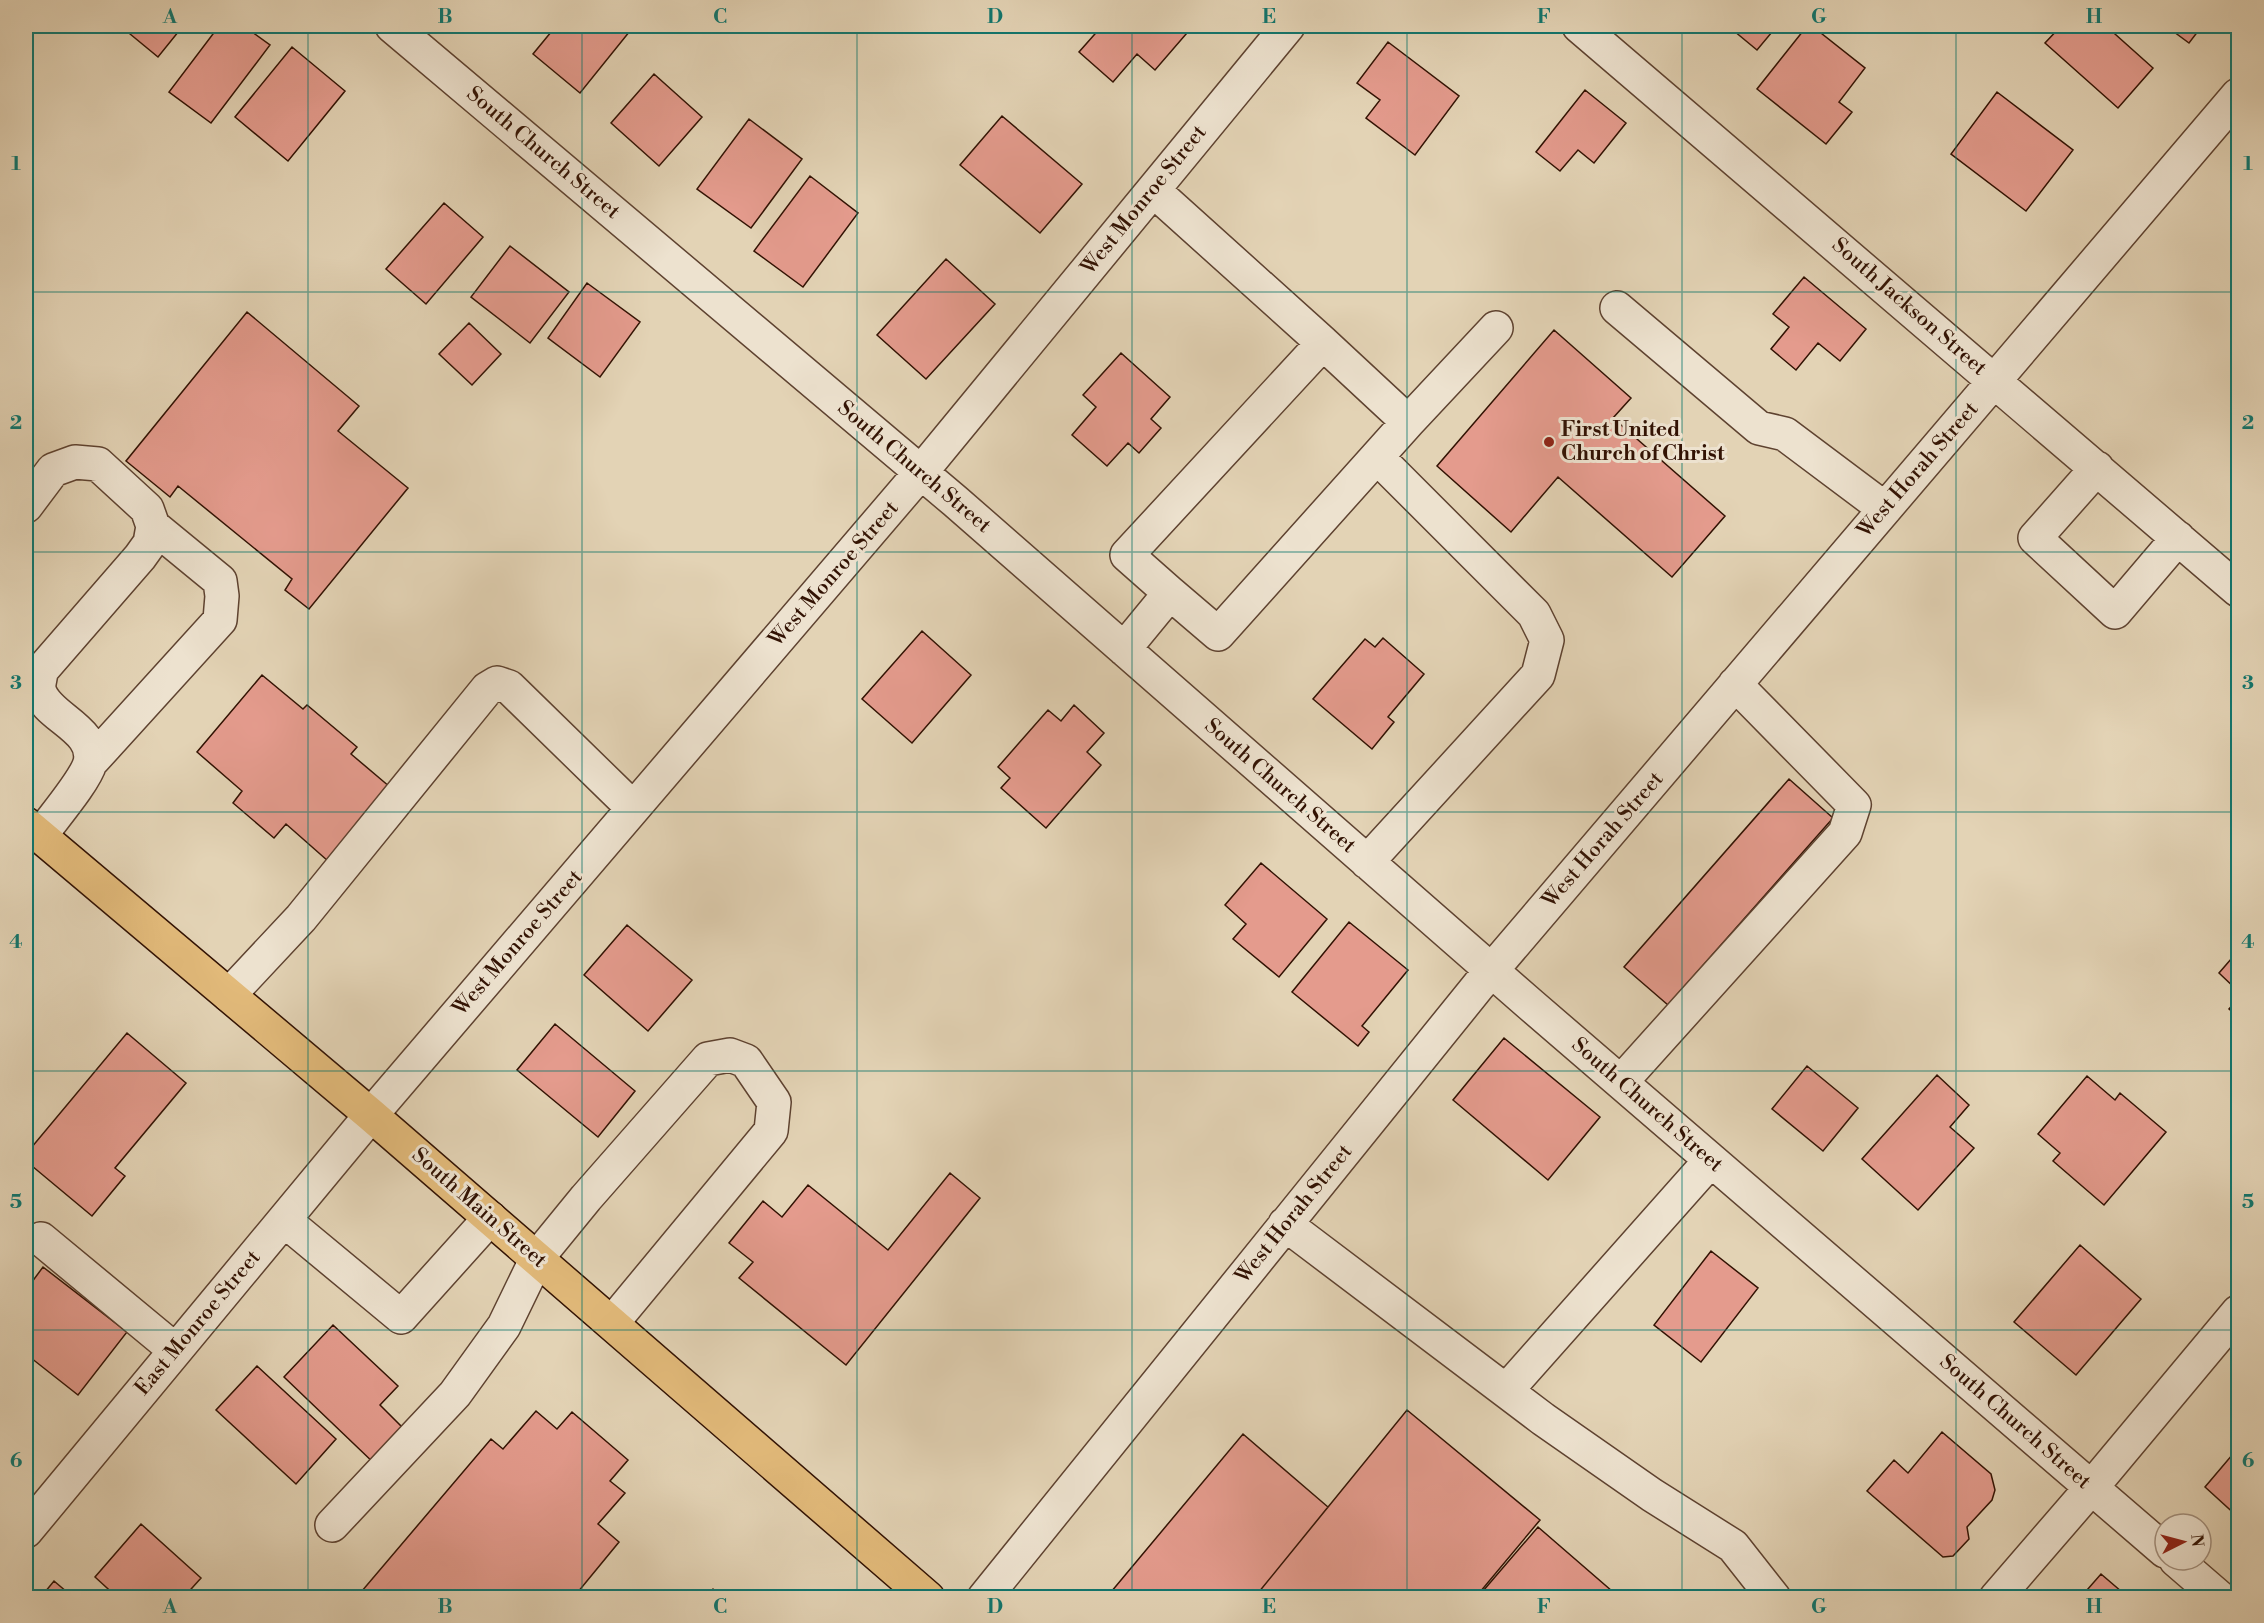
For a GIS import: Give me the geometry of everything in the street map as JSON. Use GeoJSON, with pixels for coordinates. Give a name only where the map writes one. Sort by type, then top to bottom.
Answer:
{"type":"FeatureCollection","features":[{"type":"Feature","properties":{"kind":"main road","name":"South Main Street"},"geometry":{"type":"LineString","coordinates":[[33,830],[371,1115],[928,1598]]}},
{"type":"Feature","properties":{"kind":"street","name":"South Church Street"},"geometry":{"type":"LineString","coordinates":[[392,26],[921,472],[1367,862],[2153,1541]]}},
{"type":"Feature","properties":{"kind":"street","name":"West Monroe Street"},"geometry":{"type":"LineString","coordinates":[[371,1115],[921,472],[1288,26]]}},
{"type":"Feature","properties":{"kind":"street","name":"South Jackson Street"},"geometry":{"type":"LineString","coordinates":[[1579,26],[2238,590]]}},
{"type":"Feature","properties":{"kind":"street","name":"West Horah Street"},"geometry":{"type":"LineString","coordinates":[[984,1598],[1492,970],[2238,95]]}},
{"type":"Feature","properties":{"kind":"street"},"geometry":{"type":"LineString","coordinates":[[1153,190],[1408,422]]}},
{"type":"Feature","properties":{"kind":"street"},"geometry":{"type":"LineString","coordinates":[[1617,308],[1759,428],[1785,434],[1885,509]]}},
{"type":"Feature","properties":{"kind":"street"},"geometry":{"type":"LineString","coordinates":[[1323,343],[1127,555],[1218,634],[1408,422],[1496,328]]}},
{"type":"Feature","properties":{"kind":"street"},"geometry":{"type":"LineString","coordinates":[[1367,862],[1539,675],[1547,640],[1534,614],[1377,457]]}},
{"type":"Feature","properties":{"kind":"street"},"geometry":{"type":"LineString","coordinates":[[26,506],[53,470],[75,462],[98,464],[147,509],[153,526],[150,543],[140,557],[41,670],[39,689],[44,701],[82,736],[90,748],[90,763]]}},
{"type":"Feature","properties":{"kind":"street"},"geometry":{"type":"LineString","coordinates":[[2097,468],[2035,538],[2115,612],[2178,538]]}},
{"type":"Feature","properties":{"kind":"street"},"geometry":{"type":"LineString","coordinates":[[33,830],[75,789],[90,763],[220,620],[222,596],[220,581],[153,526]]}},
{"type":"Feature","properties":{"kind":"street"},"geometry":{"type":"LineString","coordinates":[[1124,649],[1170,593]]}},
{"type":"Feature","properties":{"kind":"street"},"geometry":{"type":"LineString","coordinates":[[229,995],[301,918],[487,689],[497,683],[509,687],[633,808]]}},
{"type":"Feature","properties":{"kind":"street"},"geometry":{"type":"LineString","coordinates":[[1621,1082],[1845,833],[1854,805],[1736,684]]}},
{"type":"Feature","properties":{"kind":"street"},"geometry":{"type":"LineString","coordinates":[[332,1526],[455,1394],[504,1326],[537,1258],[586,1198],[708,1059],[730,1054],[746,1061],[774,1102],[771,1131],[612,1323]]}},
{"type":"Feature","properties":{"kind":"street","name":"East Monroe Street"},"geometry":{"type":"LineString","coordinates":[[26,1531],[371,1115]]}},
{"type":"Feature","properties":{"kind":"street"},"geometry":{"type":"LineString","coordinates":[[1506,1391],[1711,1160]]}},
{"type":"Feature","properties":{"kind":"street"},"geometry":{"type":"LineString","coordinates":[[284,1220],[401,1317],[490,1218]]}},
{"type":"Feature","properties":{"kind":"street"},"geometry":{"type":"LineString","coordinates":[[1286,1224],[1506,1391],[1652,1495],[1733,1546],[1774,1598]]}},
{"type":"Feature","properties":{"kind":"street"},"geometry":{"type":"LineString","coordinates":[[41,1239],[176,1350]]}},
{"type":"Feature","properties":{"kind":"street"},"geometry":{"type":"LineString","coordinates":[[1996,1598],[2238,1312]]}},
{"type":"Feature","properties":{"kind":"street"},"geometry":{"type":"LineString","coordinates":[[2190,1572],[2220,1598]]}},
{"type":"Feature","properties":{"kind":"building"},"geometry":{"type":"Polygon","coordinates":[[[127,26],[183,26],[158,57],[124,29],[127,26]]]}},
{"type":"Feature","properties":{"kind":"building"},"geometry":{"type":"Polygon","coordinates":[[[219,26],[244,26],[270,45],[211,123],[169,92],[219,26]]]}},
{"type":"Feature","properties":{"kind":"building"},"geometry":{"type":"Polygon","coordinates":[[[556,26],[634,26],[580,93],[533,54],[556,26]]]}},
{"type":"Feature","properties":{"kind":"building"},"geometry":{"type":"Polygon","coordinates":[[[1102,26],[1193,26],[1155,70],[1137,54],[1113,82],[1079,52],[1102,26]]]}},
{"type":"Feature","properties":{"kind":"building"},"geometry":{"type":"Polygon","coordinates":[[[1728,26],[1777,26],[1757,50],[1728,26]]]}},
{"type":"Feature","properties":{"kind":"building"},"geometry":{"type":"Polygon","coordinates":[[[1807,26],[1812,26],[1865,68],[1839,102],[1852,112],[1826,144],[1757,89],[1807,26]]]}},
{"type":"Feature","properties":{"kind":"building"},"geometry":{"type":"Polygon","coordinates":[[[2061,26],[2090,26],[2095,30],[2099,26],[2106,26],[2153,68],[2118,108],[2045,43],[2061,26]]]}},
{"type":"Feature","properties":{"kind":"building"},"geometry":{"type":"Polygon","coordinates":[[[2166,26],[2202,26],[2189,43],[2166,26]]]}},
{"type":"Feature","properties":{"kind":"building"},"geometry":{"type":"Polygon","coordinates":[[[1388,42],[1459,96],[1415,155],[1366,118],[1380,100],[1357,83],[1388,42]]]}},
{"type":"Feature","properties":{"kind":"building"},"geometry":{"type":"Polygon","coordinates":[[[292,47],[345,91],[288,161],[235,117],[292,47]]]}},
{"type":"Feature","properties":{"kind":"building"},"geometry":{"type":"Polygon","coordinates":[[[654,74],[702,117],[659,166],[611,123],[654,74]]]}},
{"type":"Feature","properties":{"kind":"building"},"geometry":{"type":"Polygon","coordinates":[[[1585,90],[1626,123],[1594,163],[1578,150],[1560,171],[1536,152],[1585,90]]]}},
{"type":"Feature","properties":{"kind":"building"},"geometry":{"type":"Polygon","coordinates":[[[1997,92],[2073,150],[2026,211],[1951,154],[1997,92]]]}},
{"type":"Feature","properties":{"kind":"building"},"geometry":{"type":"Polygon","coordinates":[[[1002,116],[1082,184],[1040,233],[960,165],[1002,116]]]}},
{"type":"Feature","properties":{"kind":"building"},"geometry":{"type":"Polygon","coordinates":[[[749,119],[802,159],[751,228],[697,189],[749,119]]]}},
{"type":"Feature","properties":{"kind":"building"},"geometry":{"type":"Polygon","coordinates":[[[810,176],[858,213],[803,287],[754,251],[810,176]]]}},
{"type":"Feature","properties":{"kind":"building"},"geometry":{"type":"Polygon","coordinates":[[[444,203],[483,237],[426,304],[386,269],[444,203]]]}},
{"type":"Feature","properties":{"kind":"building"},"geometry":{"type":"Polygon","coordinates":[[[510,246],[569,292],[530,343],[471,297],[510,246]]]}},
{"type":"Feature","properties":{"kind":"building"},"geometry":{"type":"Polygon","coordinates":[[[946,259],[995,304],[926,379],[877,335],[946,259]]]}},
{"type":"Feature","properties":{"kind":"building"},"geometry":{"type":"Polygon","coordinates":[[[1804,277],[1866,329],[1840,361],[1818,343],[1796,370],[1771,349],[1789,327],[1773,314],[1804,277]]]}},
{"type":"Feature","properties":{"kind":"building"},"geometry":{"type":"Polygon","coordinates":[[[587,283],[640,322],[600,377],[548,338],[587,283]]]}},
{"type":"Feature","properties":{"kind":"building"},"geometry":{"type":"Polygon","coordinates":[[[247,312],[359,406],[338,431],[408,488],[309,609],[285,590],[292,579],[178,486],[170,497],[126,461],[247,312]]]}},
{"type":"Feature","properties":{"kind":"building"},"geometry":{"type":"Polygon","coordinates":[[[469,323],[501,354],[472,385],[439,354],[469,323]]]}},
{"type":"Feature","properties":{"kind":"building","name":"First United Church of Christ"},"geometry":{"type":"Polygon","coordinates":[[[1554,330],[1631,398],[1613,418],[1725,516],[1672,577],[1558,477],[1511,532],[1437,466],[1554,330]]]}},
{"type":"Feature","properties":{"kind":"building"},"geometry":{"type":"Polygon","coordinates":[[[1121,353],[1170,397],[1151,419],[1161,428],[1139,453],[1128,443],[1107,466],[1072,435],[1096,407],[1083,395],[1121,353]]]}},
{"type":"Feature","properties":{"kind":"building"},"geometry":{"type":"Polygon","coordinates":[[[922,631],[971,675],[912,743],[862,699],[922,631]]]}},
{"type":"Feature","properties":{"kind":"building"},"geometry":{"type":"Polygon","coordinates":[[[1383,638],[1424,674],[1388,717],[1394,722],[1372,749],[1313,699],[1365,639],[1375,647],[1383,638]]]}},
{"type":"Feature","properties":{"kind":"building"},"geometry":{"type":"Polygon","coordinates":[[[262,675],[303,709],[307,705],[357,747],[351,754],[390,787],[328,861],[286,824],[274,838],[233,803],[242,791],[197,752],[262,675]]]}},
{"type":"Feature","properties":{"kind":"building"},"geometry":{"type":"Polygon","coordinates":[[[1074,705],[1104,733],[1087,752],[1101,765],[1046,828],[1001,788],[1010,778],[998,767],[1048,710],[1061,721],[1074,705]]]}},
{"type":"Feature","properties":{"kind":"building"},"geometry":{"type":"Polygon","coordinates":[[[1789,779],[1833,818],[1668,1005],[1624,967],[1789,779]]]}},
{"type":"Feature","properties":{"kind":"building"},"geometry":{"type":"Polygon","coordinates":[[[1261,863],[1327,919],[1279,977],[1233,939],[1246,924],[1225,905],[1261,863]]]}},
{"type":"Feature","properties":{"kind":"building"},"geometry":{"type":"Polygon","coordinates":[[[1349,922],[1408,970],[1362,1026],[1369,1032],[1358,1046],[1292,992],[1349,922]]]}},
{"type":"Feature","properties":{"kind":"building"},"geometry":{"type":"Polygon","coordinates":[[[627,925],[692,980],[648,1031],[584,975],[627,925]]]}},
{"type":"Feature","properties":{"kind":"building"},"geometry":{"type":"Polygon","coordinates":[[[2238,951],[2238,991],[2219,973],[2238,951]]]}},
{"type":"Feature","properties":{"kind":"building"},"geometry":{"type":"Polygon","coordinates":[[[2238,999],[2238,1017],[2229,1009],[2238,999]]]}},
{"type":"Feature","properties":{"kind":"building"},"geometry":{"type":"Polygon","coordinates":[[[555,1024],[635,1091],[598,1137],[517,1070],[555,1024]]]}},
{"type":"Feature","properties":{"kind":"building"},"geometry":{"type":"Polygon","coordinates":[[[127,1033],[186,1083],[115,1168],[125,1176],[92,1216],[26,1161],[26,1154],[127,1033]]]}},
{"type":"Feature","properties":{"kind":"building"},"geometry":{"type":"Polygon","coordinates":[[[1504,1038],[1600,1117],[1548,1180],[1453,1100],[1504,1038]]]}},
{"type":"Feature","properties":{"kind":"building"},"geometry":{"type":"Polygon","coordinates":[[[1807,1066],[1858,1108],[1823,1151],[1772,1109],[1807,1066]]]}},
{"type":"Feature","properties":{"kind":"building"},"geometry":{"type":"Polygon","coordinates":[[[1937,1075],[1969,1105],[1950,1127],[1974,1148],[1918,1210],[1862,1159],[1937,1075]]]}},
{"type":"Feature","properties":{"kind":"building"},"geometry":{"type":"Polygon","coordinates":[[[2087,1076],[2115,1100],[2120,1093],[2166,1132],[2104,1205],[2053,1161],[2060,1153],[2038,1134],[2087,1076]]]}},
{"type":"Feature","properties":{"kind":"building"},"geometry":{"type":"Polygon","coordinates":[[[950,1173],[980,1198],[846,1365],[739,1278],[753,1262],[729,1243],[763,1201],[782,1217],[808,1185],[888,1250],[950,1173]]]}},
{"type":"Feature","properties":{"kind":"building"},"geometry":{"type":"Polygon","coordinates":[[[2080,1245],[2141,1299],[2076,1375],[2014,1322],[2080,1245]]]}},
{"type":"Feature","properties":{"kind":"building"},"geometry":{"type":"Polygon","coordinates":[[[1711,1251],[1758,1288],[1701,1362],[1654,1325],[1711,1251]]]}},
{"type":"Feature","properties":{"kind":"building"},"geometry":{"type":"Polygon","coordinates":[[[43,1267],[127,1332],[78,1395],[26,1354],[26,1290],[43,1267]]]}},
{"type":"Feature","properties":{"kind":"building"},"geometry":{"type":"Polygon","coordinates":[[[333,1325],[398,1386],[380,1405],[409,1434],[378,1467],[284,1377],[333,1325]]]}},
{"type":"Feature","properties":{"kind":"building"},"geometry":{"type":"Polygon","coordinates":[[[257,1366],[336,1439],[296,1484],[216,1410],[257,1366]]]}},
{"type":"Feature","properties":{"kind":"building"},"geometry":{"type":"Polygon","coordinates":[[[1407,1410],[1540,1520],[1475,1598],[1254,1598],[1407,1410]]]}},
{"type":"Feature","properties":{"kind":"building"},"geometry":{"type":"Polygon","coordinates":[[[536,1411],[557,1429],[572,1412],[628,1460],[610,1481],[625,1493],[598,1524],[619,1542],[573,1598],[356,1598],[491,1439],[503,1449],[536,1411]]]}},
{"type":"Feature","properties":{"kind":"building"},"geometry":{"type":"Polygon","coordinates":[[[26,1426],[33,1432],[26,1441],[26,1426]]]}},
{"type":"Feature","properties":{"kind":"building"},"geometry":{"type":"Polygon","coordinates":[[[1942,1432],[1991,1474],[1995,1490],[1992,1500],[1967,1527],[1969,1539],[1953,1556],[1943,1557],[1867,1491],[1894,1460],[1908,1473],[1942,1432]]]}},
{"type":"Feature","properties":{"kind":"building"},"geometry":{"type":"Polygon","coordinates":[[[1243,1434],[1328,1507],[1254,1598],[1106,1598],[1243,1434]]]}},
{"type":"Feature","properties":{"kind":"building"},"geometry":{"type":"Polygon","coordinates":[[[2238,1448],[2238,1517],[2205,1487],[2238,1448]]]}},
{"type":"Feature","properties":{"kind":"building"},"geometry":{"type":"Polygon","coordinates":[[[141,1524],[201,1578],[183,1598],[118,1598],[95,1577],[141,1524]]]}},
{"type":"Feature","properties":{"kind":"building"},"geometry":{"type":"Polygon","coordinates":[[[1538,1527],[1620,1598],[1477,1598],[1538,1527]]]}},
{"type":"Feature","properties":{"kind":"building"},"geometry":{"type":"Polygon","coordinates":[[[2101,1574],[2129,1598],[2080,1598],[2101,1574]]]}},
{"type":"Feature","properties":{"kind":"building"},"geometry":{"type":"Polygon","coordinates":[[[54,1581],[74,1598],[40,1598],[54,1581]]]}},
{"type":"Feature","properties":{"kind":"building"},"geometry":{"type":"Polygon","coordinates":[[[713,1589],[723,1598],[706,1598],[713,1589]]]}},
{"type":"Feature","properties":{"kind":"place","name":"First United Church of Christ"},"geometry":{"type":"Point","coordinates":[1549,442]}}]}
